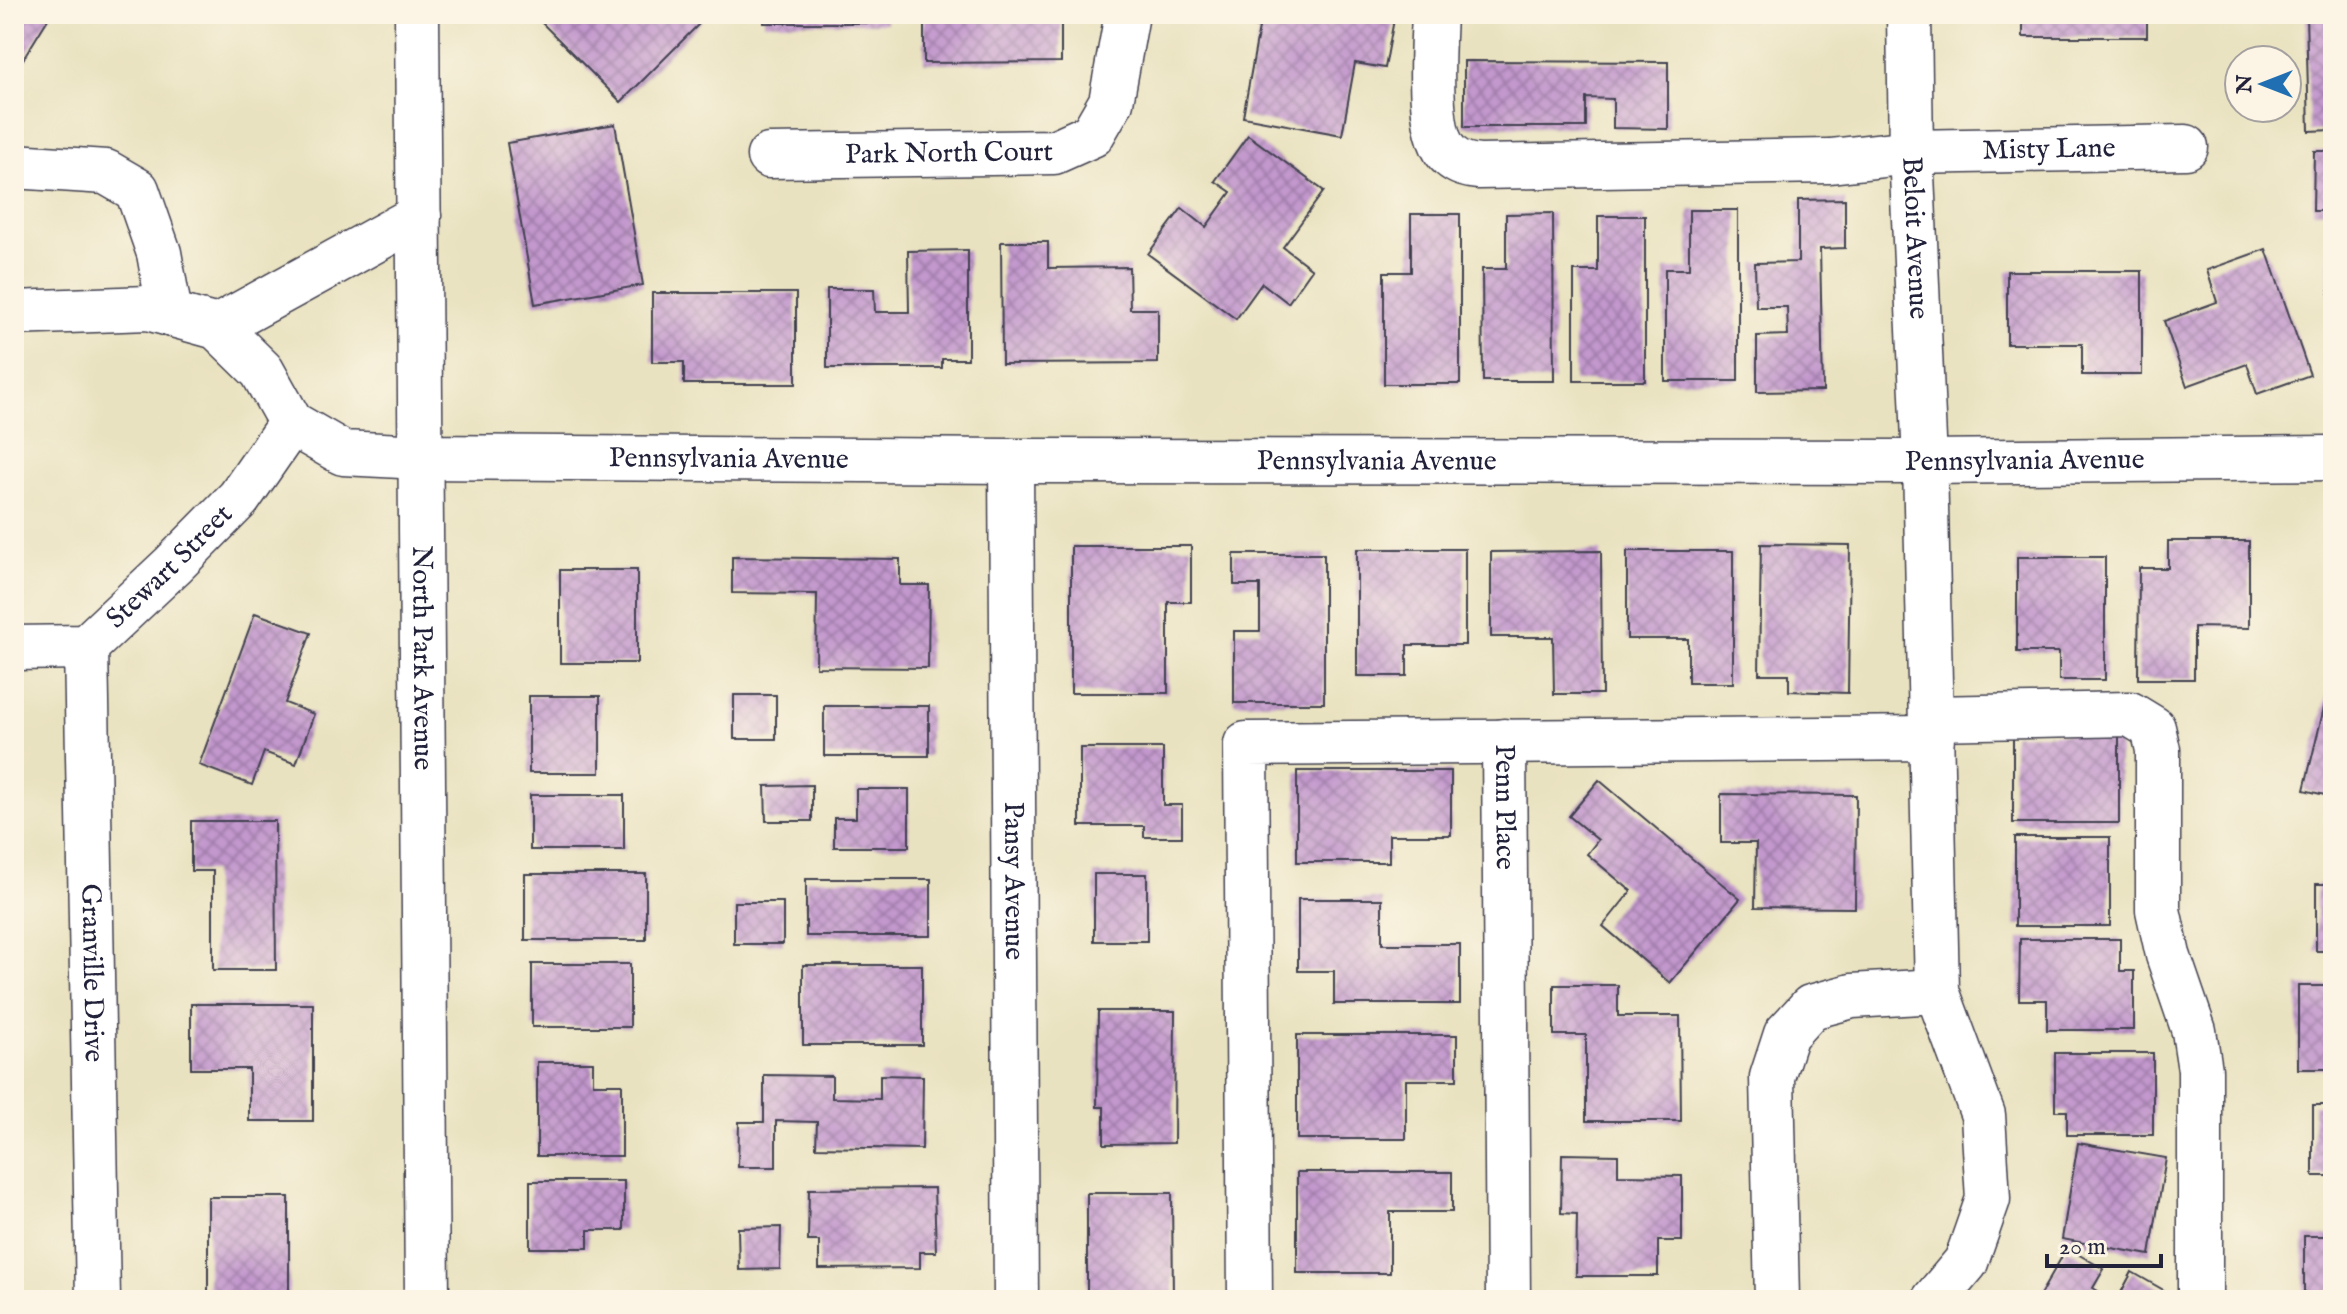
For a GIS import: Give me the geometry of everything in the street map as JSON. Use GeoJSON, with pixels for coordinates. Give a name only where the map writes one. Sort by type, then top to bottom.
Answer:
{"type":"FeatureCollection","features":[{"type":"Feature","properties":{"kind":"street","name":"North Park Avenue"},"geometry":{"type":"LineString","coordinates":[[417,14],[427,1300]]}},
{"type":"Feature","properties":{"kind":"street","name":"Park North Court"},"geometry":{"type":"LineString","coordinates":[[769,156],[1054,152],[1092,135],[1111,102],[1127,14]]}},
{"type":"Feature","properties":{"kind":"street","name":"Misty Lane"},"geometry":{"type":"LineString","coordinates":[[1434,14],[1432,70],[1436,131],[1448,155],[1465,166],[1830,161],[1911,152],[2186,147]]}},
{"type":"Feature","properties":{"kind":"street","name":"Beloit Avenue"},"geometry":{"type":"LineString","coordinates":[[1909,14],[1911,152],[1925,462]]}},
{"type":"Feature","properties":{"kind":"street"},"geometry":{"type":"LineString","coordinates":[[14,166],[106,172],[137,190],[159,253],[170,314]]}},
{"type":"Feature","properties":{"kind":"street"},"geometry":{"type":"LineString","coordinates":[[217,327],[419,216]]}},
{"type":"Feature","properties":{"kind":"street"},"geometry":{"type":"LineString","coordinates":[[14,313],[148,308],[217,327],[262,371],[291,423]]}},
{"type":"Feature","properties":{"kind":"street","name":"Pennsylvania Avenue"},"geometry":{"type":"LineString","coordinates":[[291,423],[343,453],[421,457],[1925,462],[2333,458]]}},
{"type":"Feature","properties":{"kind":"street","name":"Stewart Street"},"geometry":{"type":"LineString","coordinates":[[14,648],[86,647],[239,498],[291,423]]}},
{"type":"Feature","properties":{"kind":"street","name":"Pansy Avenue"},"geometry":{"type":"LineString","coordinates":[[1011,461],[1016,1300]]}},
{"type":"Feature","properties":{"kind":"street"},"geometry":{"type":"LineString","coordinates":[[1925,462],[1937,991],[1983,1115],[1988,1199],[1966,1262],[1934,1300]]}},
{"type":"Feature","properties":{"kind":"street","name":"Granville Drive"},"geometry":{"type":"LineString","coordinates":[[86,647],[98,1300]]}},
{"type":"Feature","properties":{"kind":"street","name":"Penn Place"},"geometry":{"type":"LineString","coordinates":[[1508,1300],[1504,741],[1931,728],[2130,714],[2153,728],[2158,750],[2158,910],[2168,955],[2194,1031],[2200,1070],[2200,1300]]}},
{"type":"Feature","properties":{"kind":"street"},"geometry":{"type":"LineString","coordinates":[[1250,1300],[1246,744],[1504,741]]}},
{"type":"Feature","properties":{"kind":"street"},"geometry":{"type":"LineString","coordinates":[[1777,1300],[1772,1077],[1786,1034],[1811,1007],[1852,996],[1937,991]]}},
{"type":"Feature","properties":{"kind":"building"},"geometry":{"type":"Polygon","coordinates":[[[14,14],[51,14],[14,74],[14,14]]]}},
{"type":"Feature","properties":{"kind":"building"},"geometry":{"type":"Polygon","coordinates":[[[533,14],[695,14],[702,21],[621,102],[533,14]]]}},
{"type":"Feature","properties":{"kind":"building"},"geometry":{"type":"Polygon","coordinates":[[[764,14],[886,14],[886,23],[764,23],[764,14]]]}},
{"type":"Feature","properties":{"kind":"building"},"geometry":{"type":"Polygon","coordinates":[[[924,14],[1061,14],[1061,62],[924,63],[924,14]]]}},
{"type":"Feature","properties":{"kind":"building"},"geometry":{"type":"Polygon","coordinates":[[[1232,14],[1395,14],[1385,68],[1355,63],[1342,135],[1243,117],[1259,28],[1230,23],[1232,14]]]}},
{"type":"Feature","properties":{"kind":"building"},"geometry":{"type":"Polygon","coordinates":[[[1723,14],[1754,14],[1753,20],[1723,14]]]}},
{"type":"Feature","properties":{"kind":"building"},"geometry":{"type":"Polygon","coordinates":[[[2023,14],[2147,14],[2147,37],[2023,37],[2023,14]]]}},
{"type":"Feature","properties":{"kind":"building"},"geometry":{"type":"Polygon","coordinates":[[[2306,14],[2333,14],[2333,130],[2309,131],[2306,14]]]}},
{"type":"Feature","properties":{"kind":"building"},"geometry":{"type":"Polygon","coordinates":[[[1464,61],[1668,62],[1668,129],[1613,128],[1613,99],[1586,98],[1586,127],[1464,127],[1464,61]]]}},
{"type":"Feature","properties":{"kind":"building"},"geometry":{"type":"Polygon","coordinates":[[[615,124],[643,285],[535,304],[507,143],[615,124]]]}},
{"type":"Feature","properties":{"kind":"building"},"geometry":{"type":"Polygon","coordinates":[[[1248,135],[1324,191],[1283,247],[1312,269],[1288,303],[1262,283],[1236,319],[1148,254],[1182,208],[1206,227],[1231,192],[1215,181],[1248,135]]]}},
{"type":"Feature","properties":{"kind":"building"},"geometry":{"type":"Polygon","coordinates":[[[2314,151],[2333,151],[2333,311],[2329,311],[2330,211],[2313,211],[2314,151]]]}},
{"type":"Feature","properties":{"kind":"building"},"geometry":{"type":"Polygon","coordinates":[[[1845,199],[1845,248],[1820,249],[1823,391],[1757,392],[1757,336],[1788,335],[1787,307],[1756,307],[1755,263],[1798,262],[1798,200],[1845,199]]]}},
{"type":"Feature","properties":{"kind":"building"},"geometry":{"type":"Polygon","coordinates":[[[1689,210],[1738,210],[1738,381],[1665,381],[1665,269],[1689,269],[1689,210]]]}},
{"type":"Feature","properties":{"kind":"building"},"geometry":{"type":"Polygon","coordinates":[[[1553,213],[1554,381],[1483,381],[1482,269],[1506,269],[1506,214],[1553,213]]]}},
{"type":"Feature","properties":{"kind":"building"},"geometry":{"type":"Polygon","coordinates":[[[1411,214],[1460,214],[1460,384],[1384,384],[1384,272],[1411,272],[1411,214]]]}},
{"type":"Feature","properties":{"kind":"building"},"geometry":{"type":"Polygon","coordinates":[[[1598,216],[1645,216],[1645,381],[1574,381],[1574,271],[1598,271],[1598,216]]]}},
{"type":"Feature","properties":{"kind":"building"},"geometry":{"type":"Polygon","coordinates":[[[1001,242],[1048,242],[1048,268],[1129,267],[1130,309],[1158,309],[1158,363],[1002,364],[1001,242]]]}},
{"type":"Feature","properties":{"kind":"building"},"geometry":{"type":"Polygon","coordinates":[[[2266,249],[2310,375],[2257,394],[2247,364],[2187,386],[2164,321],[2217,302],[2207,270],[2266,249]]]}},
{"type":"Feature","properties":{"kind":"building"},"geometry":{"type":"Polygon","coordinates":[[[968,250],[968,359],[942,359],[942,368],[827,368],[827,289],[874,289],[875,312],[909,312],[908,251],[968,250]]]}},
{"type":"Feature","properties":{"kind":"building"},"geometry":{"type":"Polygon","coordinates":[[[2007,271],[2142,271],[2142,375],[2082,375],[2082,344],[2007,344],[2007,271]]]}},
{"type":"Feature","properties":{"kind":"building"},"geometry":{"type":"Polygon","coordinates":[[[652,293],[796,293],[796,384],[684,384],[684,362],[652,362],[652,293]]]}},
{"type":"Feature","properties":{"kind":"building"},"geometry":{"type":"Polygon","coordinates":[[[14,482],[18,482],[19,537],[14,537],[14,482]]]}},
{"type":"Feature","properties":{"kind":"building"},"geometry":{"type":"Polygon","coordinates":[[[2168,541],[2249,541],[2249,628],[2194,627],[2194,679],[2138,679],[2139,568],[2168,568],[2168,541]]]}},
{"type":"Feature","properties":{"kind":"building"},"geometry":{"type":"Polygon","coordinates":[[[1761,544],[1850,545],[1848,693],[1789,691],[1789,674],[1759,674],[1761,544]]]}},
{"type":"Feature","properties":{"kind":"building"},"geometry":{"type":"Polygon","coordinates":[[[1071,546],[1191,546],[1191,602],[1168,602],[1168,693],[1071,693],[1071,546]]]}},
{"type":"Feature","properties":{"kind":"building"},"geometry":{"type":"Polygon","coordinates":[[[1357,549],[1465,549],[1465,645],[1407,645],[1407,676],[1357,676],[1357,549]]]}},
{"type":"Feature","properties":{"kind":"building"},"geometry":{"type":"Polygon","coordinates":[[[1601,551],[1602,694],[1554,694],[1553,637],[1491,637],[1491,552],[1601,551]]]}},
{"type":"Feature","properties":{"kind":"building"},"geometry":{"type":"Polygon","coordinates":[[[1627,551],[1733,551],[1733,683],[1688,683],[1688,639],[1627,639],[1627,551]]]}},
{"type":"Feature","properties":{"kind":"building"},"geometry":{"type":"Polygon","coordinates":[[[1234,554],[1324,554],[1324,703],[1234,703],[1234,631],[1260,631],[1260,585],[1234,585],[1234,554]]]}},
{"type":"Feature","properties":{"kind":"building"},"geometry":{"type":"Polygon","coordinates":[[[732,557],[900,559],[900,585],[929,585],[928,668],[816,667],[817,594],[732,593],[732,557]]]}},
{"type":"Feature","properties":{"kind":"building"},"geometry":{"type":"Polygon","coordinates":[[[2017,557],[2105,557],[2105,680],[2059,680],[2059,652],[2017,652],[2017,557]]]}},
{"type":"Feature","properties":{"kind":"building"},"geometry":{"type":"Polygon","coordinates":[[[560,570],[637,570],[637,663],[560,663],[560,570]]]}},
{"type":"Feature","properties":{"kind":"building"},"geometry":{"type":"Polygon","coordinates":[[[255,613],[311,633],[285,703],[314,714],[296,764],[264,752],[252,785],[199,765],[255,613]]]}},
{"type":"Feature","properties":{"kind":"building"},"geometry":{"type":"Polygon","coordinates":[[[2330,683],[2333,683],[2333,797],[2304,790],[2330,683]]]}},
{"type":"Feature","properties":{"kind":"building"},"geometry":{"type":"Polygon","coordinates":[[[734,695],[776,695],[776,739],[734,739],[734,695]]]}},
{"type":"Feature","properties":{"kind":"building"},"geometry":{"type":"Polygon","coordinates":[[[529,696],[600,696],[600,773],[529,773],[529,696]]]}},
{"type":"Feature","properties":{"kind":"building"},"geometry":{"type":"Polygon","coordinates":[[[824,706],[929,706],[929,756],[824,756],[824,706]]]}},
{"type":"Feature","properties":{"kind":"building"},"geometry":{"type":"Polygon","coordinates":[[[2013,734],[2119,734],[2119,823],[2013,823],[2013,734]]]}},
{"type":"Feature","properties":{"kind":"building"},"geometry":{"type":"Polygon","coordinates":[[[1080,748],[1163,748],[1163,805],[1182,805],[1182,837],[1144,837],[1144,826],[1080,826],[1080,748]]]}},
{"type":"Feature","properties":{"kind":"building"},"geometry":{"type":"Polygon","coordinates":[[[1297,771],[1451,771],[1451,835],[1389,835],[1389,862],[1297,862],[1297,771]]]}},
{"type":"Feature","properties":{"kind":"building"},"geometry":{"type":"Polygon","coordinates":[[[1599,780],[1740,899],[1670,983],[1603,926],[1631,891],[1587,854],[1598,840],[1569,816],[1599,780]]]}},
{"type":"Feature","properties":{"kind":"building"},"geometry":{"type":"Polygon","coordinates":[[[812,785],[812,821],[766,821],[765,786],[812,785]]]}},
{"type":"Feature","properties":{"kind":"building"},"geometry":{"type":"Polygon","coordinates":[[[856,789],[909,789],[909,847],[834,847],[834,818],[856,818],[856,789]]]}},
{"type":"Feature","properties":{"kind":"building"},"geometry":{"type":"Polygon","coordinates":[[[1721,794],[1856,795],[1855,908],[1755,907],[1756,843],[1721,843],[1721,794]]]}},
{"type":"Feature","properties":{"kind":"building"},"geometry":{"type":"Polygon","coordinates":[[[530,795],[624,795],[624,850],[530,850],[530,795]]]}},
{"type":"Feature","properties":{"kind":"building"},"geometry":{"type":"Polygon","coordinates":[[[191,821],[275,821],[276,970],[213,970],[213,871],[191,871],[191,821]]]}},
{"type":"Feature","properties":{"kind":"building"},"geometry":{"type":"Polygon","coordinates":[[[2015,837],[2110,837],[2110,926],[2015,926],[2015,837]]]}},
{"type":"Feature","properties":{"kind":"building"},"geometry":{"type":"Polygon","coordinates":[[[525,874],[646,874],[646,940],[525,940],[525,874]]]}},
{"type":"Feature","properties":{"kind":"building"},"geometry":{"type":"Polygon","coordinates":[[[1094,874],[1147,874],[1147,941],[1094,941],[1094,874]]]}},
{"type":"Feature","properties":{"kind":"building"},"geometry":{"type":"Polygon","coordinates":[[[806,879],[931,879],[931,936],[806,936],[806,879]]]}},
{"type":"Feature","properties":{"kind":"building"},"geometry":{"type":"Polygon","coordinates":[[[2316,884],[2333,884],[2333,951],[2316,951],[2316,884]]]}},
{"type":"Feature","properties":{"kind":"building"},"geometry":{"type":"Polygon","coordinates":[[[1298,899],[1382,899],[1382,944],[1460,944],[1460,1004],[1334,1004],[1334,971],[1298,971],[1298,899]]]}},
{"type":"Feature","properties":{"kind":"building"},"geometry":{"type":"Polygon","coordinates":[[[734,902],[783,902],[783,944],[734,944],[734,902]]]}},
{"type":"Feature","properties":{"kind":"building"},"geometry":{"type":"Polygon","coordinates":[[[2020,939],[2120,939],[2120,971],[2134,971],[2134,1030],[2047,1030],[2047,1000],[2019,1000],[2020,939]]]}},
{"type":"Feature","properties":{"kind":"building"},"geometry":{"type":"Polygon","coordinates":[[[532,964],[630,964],[630,1027],[532,1027],[532,964]]]}},
{"type":"Feature","properties":{"kind":"building"},"geometry":{"type":"Polygon","coordinates":[[[803,965],[922,965],[922,1045],[803,1045],[803,965]]]}},
{"type":"Feature","properties":{"kind":"building"},"geometry":{"type":"Polygon","coordinates":[[[1554,985],[1618,985],[1618,1016],[1680,1016],[1681,1121],[1586,1121],[1586,1035],[1554,1035],[1554,985]]]}},
{"type":"Feature","properties":{"kind":"building"},"geometry":{"type":"Polygon","coordinates":[[[2298,986],[2333,986],[2333,1069],[2298,1069],[2298,986]]]}},
{"type":"Feature","properties":{"kind":"building"},"geometry":{"type":"Polygon","coordinates":[[[191,1004],[313,1004],[313,1121],[249,1121],[249,1069],[191,1069],[191,1004]]]}},
{"type":"Feature","properties":{"kind":"building"},"geometry":{"type":"Polygon","coordinates":[[[1098,1011],[1175,1011],[1174,1143],[1104,1144],[1104,1107],[1097,1107],[1098,1011]]]}},
{"type":"Feature","properties":{"kind":"building"},"geometry":{"type":"Polygon","coordinates":[[[1297,1035],[1457,1035],[1457,1080],[1406,1080],[1406,1139],[1297,1139],[1297,1035]]]}},
{"type":"Feature","properties":{"kind":"building"},"geometry":{"type":"Polygon","coordinates":[[[2055,1053],[2153,1053],[2153,1135],[2067,1135],[2067,1111],[2055,1111],[2055,1053]]]}},
{"type":"Feature","properties":{"kind":"building"},"geometry":{"type":"Polygon","coordinates":[[[537,1062],[593,1062],[593,1084],[622,1084],[622,1156],[537,1156],[537,1062]]]}},
{"type":"Feature","properties":{"kind":"building"},"geometry":{"type":"Polygon","coordinates":[[[764,1075],[832,1076],[832,1098],[880,1099],[880,1075],[923,1076],[922,1149],[816,1147],[817,1122],[776,1121],[776,1167],[738,1167],[739,1122],[764,1122],[764,1075]]]}},
{"type":"Feature","properties":{"kind":"building"},"geometry":{"type":"Polygon","coordinates":[[[2313,1105],[2333,1105],[2333,1176],[2313,1176],[2313,1105]]]}},
{"type":"Feature","properties":{"kind":"building"},"geometry":{"type":"Polygon","coordinates":[[[2078,1143],[2166,1158],[2150,1255],[2062,1239],[2078,1143]]]}},
{"type":"Feature","properties":{"kind":"building"},"geometry":{"type":"Polygon","coordinates":[[[1562,1154],[1618,1155],[1618,1175],[1682,1176],[1682,1241],[1658,1241],[1658,1276],[1576,1276],[1577,1214],[1561,1213],[1562,1154]]]}},
{"type":"Feature","properties":{"kind":"building"},"geometry":{"type":"Polygon","coordinates":[[[1297,1172],[1452,1172],[1452,1212],[1390,1212],[1390,1273],[1297,1273],[1297,1172]]]}},
{"type":"Feature","properties":{"kind":"building"},"geometry":{"type":"Polygon","coordinates":[[[530,1181],[624,1181],[624,1230],[588,1230],[588,1248],[530,1248],[530,1181]]]}},
{"type":"Feature","properties":{"kind":"building"},"geometry":{"type":"Polygon","coordinates":[[[934,1188],[936,1252],[920,1252],[920,1268],[819,1269],[819,1241],[808,1241],[809,1189],[934,1188]]]}},
{"type":"Feature","properties":{"kind":"building"},"geometry":{"type":"Polygon","coordinates":[[[1087,1193],[1172,1193],[1173,1300],[1087,1300],[1087,1193]]]}},
{"type":"Feature","properties":{"kind":"building"},"geometry":{"type":"Polygon","coordinates":[[[208,1197],[289,1197],[289,1300],[208,1300],[208,1197]]]}},
{"type":"Feature","properties":{"kind":"building"},"geometry":{"type":"Polygon","coordinates":[[[781,1227],[780,1269],[739,1270],[738,1228],[781,1227]]]}},
{"type":"Feature","properties":{"kind":"building"},"geometry":{"type":"Polygon","coordinates":[[[2304,1236],[2333,1236],[2333,1300],[2304,1300],[2304,1236]]]}},
{"type":"Feature","properties":{"kind":"building"},"geometry":{"type":"Polygon","coordinates":[[[2067,1248],[2104,1269],[2093,1288],[2113,1300],[2037,1300],[2067,1248]]]}},
{"type":"Feature","properties":{"kind":"building"},"geometry":{"type":"Polygon","coordinates":[[[2132,1272],[2181,1300],[2117,1300],[2132,1272]]]}}]}
